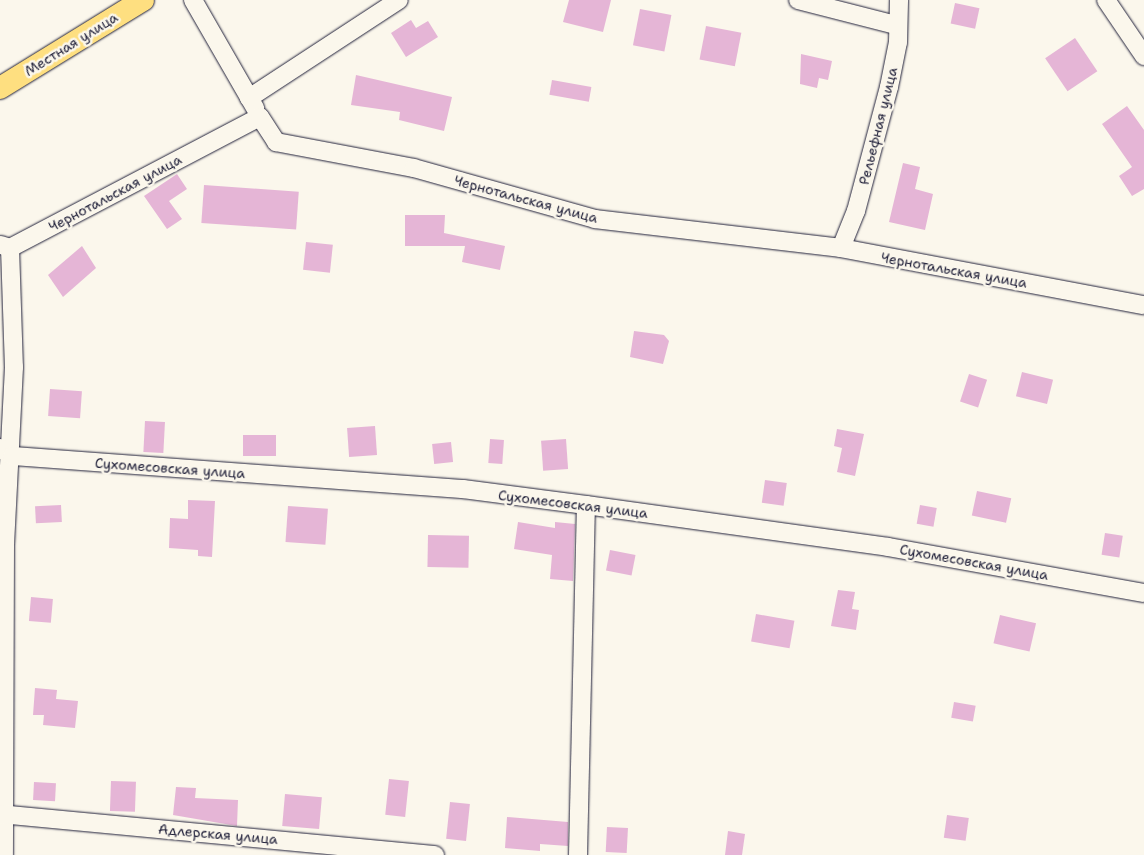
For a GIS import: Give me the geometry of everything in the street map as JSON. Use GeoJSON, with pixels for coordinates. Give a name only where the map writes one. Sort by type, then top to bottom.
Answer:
{"type":"FeatureCollection","features":[{"type":"Feature","properties":{"kind":"main road","name":"Местная улица"},"geometry":{"type":"LineString","coordinates":[[0,88],[143,0]]}},
{"type":"Feature","properties":{"kind":"street"},"geometry":{"type":"LineString","coordinates":[[193,0],[260,117]]}},
{"type":"Feature","properties":{"kind":"street"},"geometry":{"type":"LineString","coordinates":[[249,98],[399,0]]}},
{"type":"Feature","properties":{"kind":"street"},"geometry":{"type":"LineString","coordinates":[[798,0],[896,25]]}},
{"type":"Feature","properties":{"kind":"street","name":"Рельефная улица"},"geometry":{"type":"LineString","coordinates":[[841,248],[871,162],[898,42],[896,25],[899,0]]}},
{"type":"Feature","properties":{"kind":"street"},"geometry":{"type":"LineString","coordinates":[[1106,0],[1144,56]]}},
{"type":"Feature","properties":{"kind":"street","name":"Чернотальская улица"},"geometry":{"type":"LineString","coordinates":[[5,247],[260,117],[276,142],[414,168],[594,219],[841,248],[1144,305]]}},
{"type":"Feature","properties":{"kind":"street"},"geometry":{"type":"LineString","coordinates":[[4,855],[2,814],[6,452],[5,247]]}},
{"type":"Feature","properties":{"kind":"street","name":"Сухомесовская улица"},"geometry":{"type":"LineString","coordinates":[[6,452],[463,489],[888,547],[1144,593]]}},
{"type":"Feature","properties":{"kind":"street"},"geometry":{"type":"LineString","coordinates":[[578,855],[586,505]]}},
{"type":"Feature","properties":{"kind":"street","name":"Адлерская улица"},"geometry":{"type":"LineString","coordinates":[[2,814],[435,855]]}},
{"type":"Feature","properties":{"kind":"building"},"geometry":{"type":"Polygon","coordinates":[[[569,0],[611,0],[603,32],[563,22],[569,0]]]}},
{"type":"Feature","properties":{"kind":"building"},"geometry":{"type":"Polygon","coordinates":[[[955,3],[979,8],[975,29],[951,24],[955,3]]]}},
{"type":"Feature","properties":{"kind":"building"},"geometry":{"type":"Polygon","coordinates":[[[640,9],[671,15],[664,51],[633,45],[640,9]]]}},
{"type":"Feature","properties":{"kind":"building"},"geometry":{"type":"Polygon","coordinates":[[[411,20],[416,28],[428,21],[438,37],[406,57],[391,33],[411,20]]]}},
{"type":"Feature","properties":{"kind":"building"},"geometry":{"type":"Polygon","coordinates":[[[706,26],[741,33],[735,66],[700,59],[706,26]]]}},
{"type":"Feature","properties":{"kind":"building"},"geometry":{"type":"Polygon","coordinates":[[[1075,38],[1097,71],[1068,91],[1045,58],[1075,38]]]}},
{"type":"Feature","properties":{"kind":"building"},"geometry":{"type":"Polygon","coordinates":[[[801,54],[832,61],[828,80],[819,78],[817,88],[800,84],[801,54]]]}},
{"type":"Feature","properties":{"kind":"building"},"geometry":{"type":"Polygon","coordinates":[[[356,75],[452,97],[444,131],[399,120],[400,112],[351,105],[356,75]]]}},
{"type":"Feature","properties":{"kind":"building"},"geometry":{"type":"Polygon","coordinates":[[[552,80],[591,87],[589,102],[549,95],[552,80]]]}},
{"type":"Feature","properties":{"kind":"building"},"geometry":{"type":"Polygon","coordinates":[[[1127,106],[1144,130],[1144,189],[1132,196],[1119,176],[1132,167],[1102,124],[1127,106]]]}},
{"type":"Feature","properties":{"kind":"building"},"geometry":{"type":"Polygon","coordinates":[[[903,163],[920,167],[915,189],[933,194],[925,230],[889,222],[903,163]]]}},
{"type":"Feature","properties":{"kind":"building"},"geometry":{"type":"Polygon","coordinates":[[[177,174],[187,189],[169,201],[182,219],[167,229],[144,196],[177,174]]]}},
{"type":"Feature","properties":{"kind":"building"},"geometry":{"type":"Polygon","coordinates":[[[204,185],[299,192],[296,230],[201,223],[204,185]]]}},
{"type":"Feature","properties":{"kind":"building"},"geometry":{"type":"Polygon","coordinates":[[[405,215],[445,215],[444,233],[505,246],[500,270],[462,262],[465,246],[405,246],[405,215]]]}},
{"type":"Feature","properties":{"kind":"building"},"geometry":{"type":"Polygon","coordinates":[[[306,242],[333,245],[330,273],[303,270],[306,242]]]}},
{"type":"Feature","properties":{"kind":"building"},"geometry":{"type":"Polygon","coordinates":[[[82,246],[96,268],[63,297],[48,275],[82,246]]]}},
{"type":"Feature","properties":{"kind":"building"},"geometry":{"type":"Polygon","coordinates":[[[634,331],[664,335],[669,341],[663,364],[630,357],[634,331]]]}},
{"type":"Feature","properties":{"kind":"building"},"geometry":{"type":"Polygon","coordinates":[[[1022,372],[1053,380],[1047,404],[1016,396],[1022,372]]]}},
{"type":"Feature","properties":{"kind":"building"},"geometry":{"type":"Polygon","coordinates":[[[969,374],[987,380],[978,407],[960,402],[969,374]]]}},
{"type":"Feature","properties":{"kind":"building"},"geometry":{"type":"Polygon","coordinates":[[[50,389],[82,391],[80,418],[48,416],[50,389]]]}},
{"type":"Feature","properties":{"kind":"building"},"geometry":{"type":"Polygon","coordinates":[[[145,421],[165,422],[163,453],[143,452],[145,421]]]}},
{"type":"Feature","properties":{"kind":"building"},"geometry":{"type":"Polygon","coordinates":[[[375,426],[377,455],[349,457],[347,428],[375,426]]]}},
{"type":"Feature","properties":{"kind":"building"},"geometry":{"type":"Polygon","coordinates":[[[837,429],[864,434],[855,476],[837,472],[842,448],[834,446],[837,429]]]}},
{"type":"Feature","properties":{"kind":"building"},"geometry":{"type":"Polygon","coordinates":[[[243,435],[276,435],[276,456],[243,456],[243,435]]]}},
{"type":"Feature","properties":{"kind":"building"},"geometry":{"type":"Polygon","coordinates":[[[490,439],[504,440],[502,464],[488,463],[490,439]]]}},
{"type":"Feature","properties":{"kind":"building"},"geometry":{"type":"Polygon","coordinates":[[[566,439],[568,469],[543,471],[541,441],[566,439]]]}},
{"type":"Feature","properties":{"kind":"building"},"geometry":{"type":"Polygon","coordinates":[[[451,442],[453,462],[434,464],[432,444],[451,442]]]}},
{"type":"Feature","properties":{"kind":"building"},"geometry":{"type":"Polygon","coordinates":[[[765,480],[787,483],[784,506],[762,503],[765,480]]]}},
{"type":"Feature","properties":{"kind":"building"},"geometry":{"type":"Polygon","coordinates":[[[977,491],[1011,498],[1006,523],[972,515],[977,491]]]}},
{"type":"Feature","properties":{"kind":"building"},"geometry":{"type":"Polygon","coordinates":[[[188,500],[215,501],[212,557],[198,556],[198,550],[169,548],[170,518],[188,519],[188,500]]]}},
{"type":"Feature","properties":{"kind":"building"},"geometry":{"type":"Polygon","coordinates":[[[61,505],[62,522],[36,523],[35,506],[61,505]]]}},
{"type":"Feature","properties":{"kind":"building"},"geometry":{"type":"Polygon","coordinates":[[[920,505],[937,508],[933,527],[917,524],[920,505]]]}},
{"type":"Feature","properties":{"kind":"building"},"geometry":{"type":"Polygon","coordinates":[[[288,506],[328,509],[325,545],[285,542],[288,506]]]}},
{"type":"Feature","properties":{"kind":"building"},"geometry":{"type":"Polygon","coordinates":[[[518,522],[555,528],[555,522],[575,524],[573,581],[550,579],[552,555],[514,549],[518,522]]]}},
{"type":"Feature","properties":{"kind":"building"},"geometry":{"type":"Polygon","coordinates":[[[1105,533],[1123,536],[1119,558],[1102,555],[1105,533]]]}},
{"type":"Feature","properties":{"kind":"building"},"geometry":{"type":"Polygon","coordinates":[[[428,535],[469,536],[468,568],[427,567],[428,535]]]}},
{"type":"Feature","properties":{"kind":"building"},"geometry":{"type":"Polygon","coordinates":[[[610,550],[636,555],[632,576],[606,571],[610,550]]]}},
{"type":"Feature","properties":{"kind":"building"},"geometry":{"type":"Polygon","coordinates":[[[838,590],[855,592],[852,609],[859,610],[856,630],[831,626],[838,590]]]}},
{"type":"Feature","properties":{"kind":"building"},"geometry":{"type":"Polygon","coordinates":[[[31,597],[53,599],[51,623],[29,621],[31,597]]]}},
{"type":"Feature","properties":{"kind":"building"},"geometry":{"type":"Polygon","coordinates":[[[756,614],[794,621],[790,648],[751,642],[756,614]]]}},
{"type":"Feature","properties":{"kind":"building"},"geometry":{"type":"Polygon","coordinates":[[[1000,615],[1036,623],[1030,652],[993,643],[1000,615]]]}},
{"type":"Feature","properties":{"kind":"building"},"geometry":{"type":"Polygon","coordinates":[[[35,688],[57,690],[56,699],[78,701],[75,728],[43,725],[44,715],[33,715],[35,688]]]}},
{"type":"Feature","properties":{"kind":"building"},"geometry":{"type":"Polygon","coordinates":[[[954,702],[976,706],[973,722],[951,718],[954,702]]]}},
{"type":"Feature","properties":{"kind":"building"},"geometry":{"type":"Polygon","coordinates":[[[389,779],[409,781],[405,817],[385,815],[389,779]]]}},
{"type":"Feature","properties":{"kind":"building"},"geometry":{"type":"Polygon","coordinates":[[[111,781],[136,782],[135,812],[110,811],[111,781]]]}},
{"type":"Feature","properties":{"kind":"building"},"geometry":{"type":"Polygon","coordinates":[[[34,782],[56,783],[55,801],[33,800],[34,782]]]}},
{"type":"Feature","properties":{"kind":"building"},"geometry":{"type":"Polygon","coordinates":[[[176,787],[196,788],[195,798],[238,800],[237,826],[173,815],[176,787]]]}},
{"type":"Feature","properties":{"kind":"building"},"geometry":{"type":"Polygon","coordinates":[[[285,794],[322,797],[319,829],[282,826],[285,794]]]}},
{"type":"Feature","properties":{"kind":"building"},"geometry":{"type":"Polygon","coordinates":[[[450,802],[470,804],[466,841],[446,839],[450,802]]]}},
{"type":"Feature","properties":{"kind":"building"},"geometry":{"type":"Polygon","coordinates":[[[947,815],[969,818],[966,841],[944,838],[947,815]]]}},
{"type":"Feature","properties":{"kind":"building"},"geometry":{"type":"Polygon","coordinates":[[[507,817],[568,822],[568,846],[540,844],[540,851],[505,848],[507,817]]]}},
{"type":"Feature","properties":{"kind":"building"},"geometry":{"type":"Polygon","coordinates":[[[607,827],[628,828],[627,853],[606,852],[607,827]]]}},
{"type":"Feature","properties":{"kind":"building"},"geometry":{"type":"Polygon","coordinates":[[[728,831],[745,834],[742,855],[725,855],[728,831]]]}}]}
